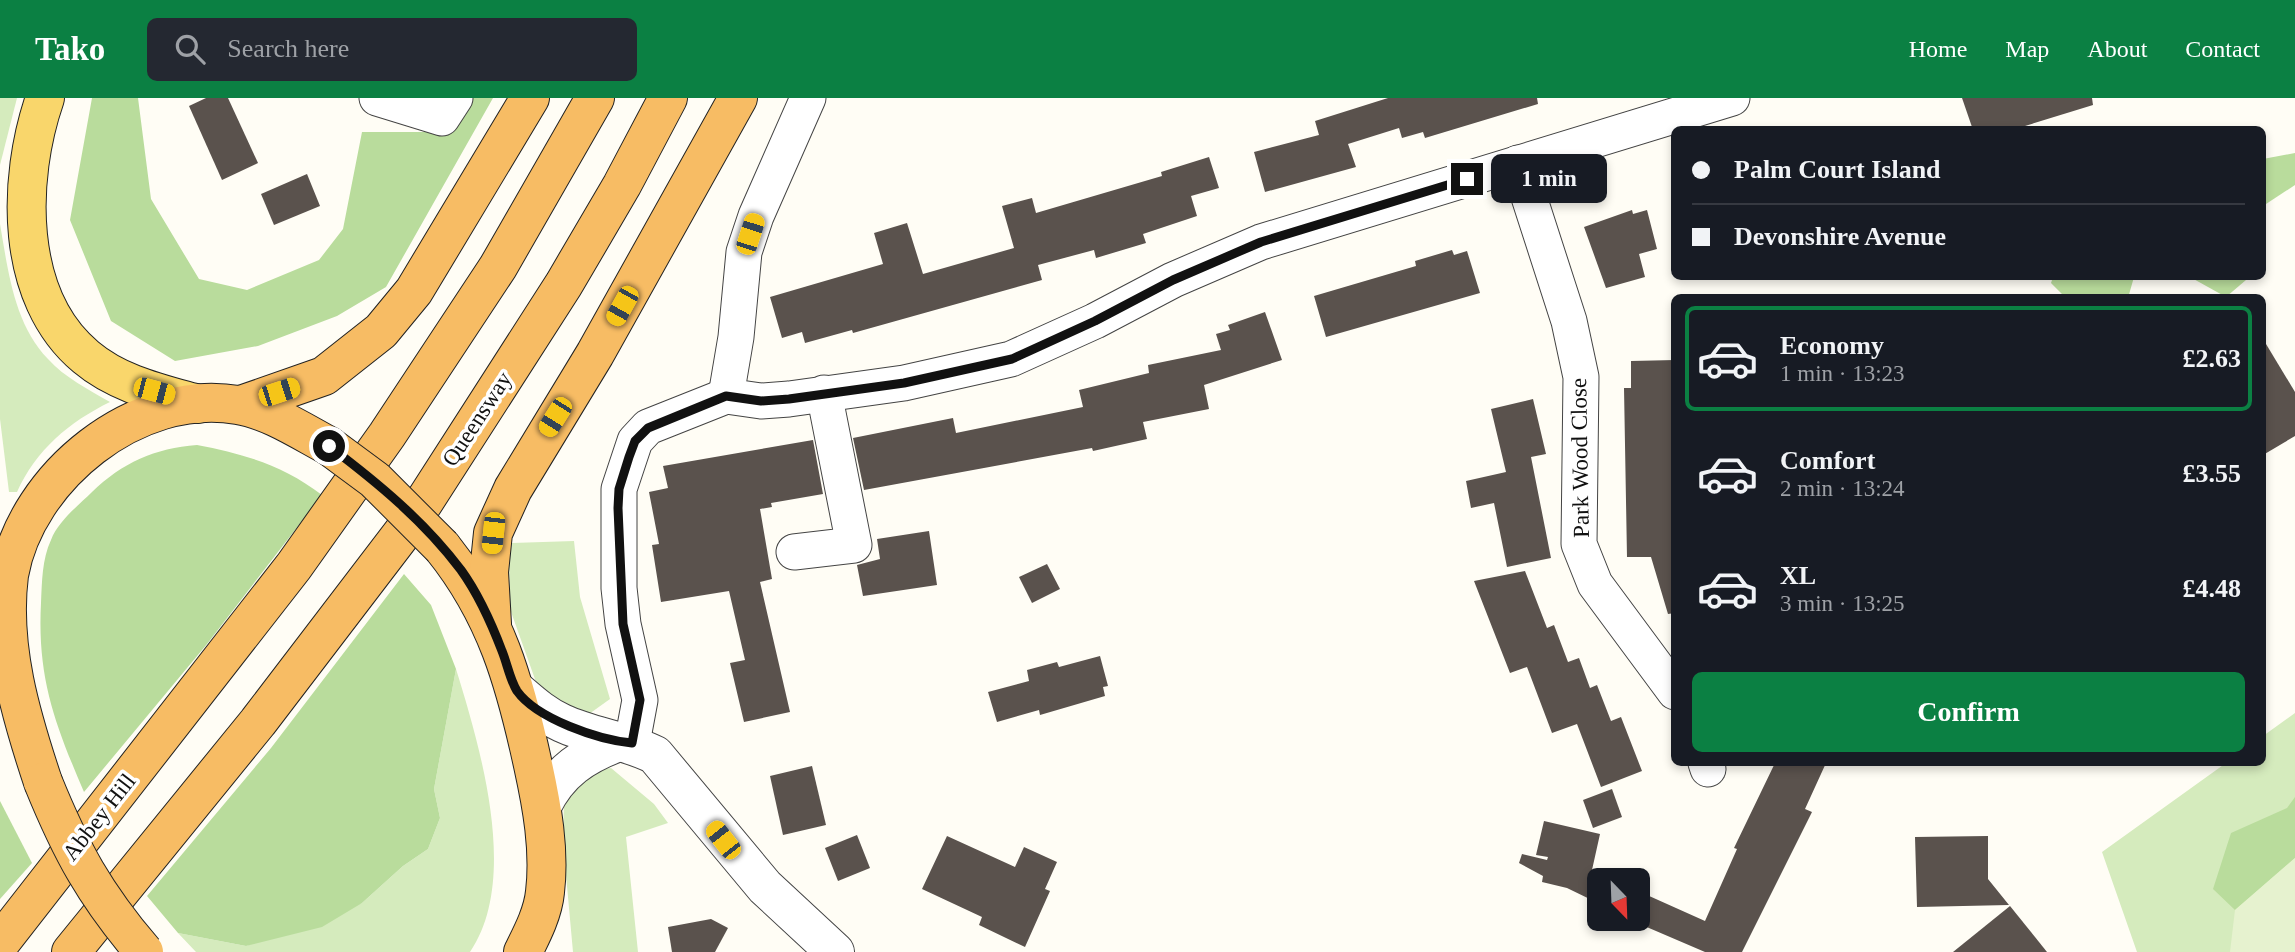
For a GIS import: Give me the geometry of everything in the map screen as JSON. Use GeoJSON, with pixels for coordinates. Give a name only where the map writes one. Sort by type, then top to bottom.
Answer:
{"type":"FeatureCollection","features":[{"type":"Feature","properties":{"kind":"highway"},"geometry":{"type":"LineString","coordinates":[[144,952],[89,881],[69,845],[5,681],[8,577],[15,548],[39,503],[60,477],[88,451],[133,421],[165,410],[198,404],[241,405],[324,376],[381,331],[414,291],[530,98]]}},
{"type":"Feature","properties":{"kind":"highway","name":"Abbey Hill"},"geometry":{"type":"LineString","coordinates":[[0,943],[294,566],[387,435],[498,267],[595,98]]}},
{"type":"Feature","properties":{"kind":"highway","name":"Queensway"},"geometry":{"type":"LineString","coordinates":[[71,952],[258,722],[413,519],[564,284],[622,185],[668,98]]}},
{"type":"Feature","properties":{"kind":"highway"},"geometry":{"type":"LineString","coordinates":[[492,624],[489,572],[493,533],[508,499],[595,354],[738,98]]}},
{"type":"Feature","properties":{"kind":"highway"},"geometry":{"type":"LineString","coordinates":[[241,405],[292,426],[329,446],[375,480],[442,547],[479,598],[492,624],[517,691],[542,806],[545,894],[554,952]]}},
{"type":"Feature","properties":{"kind":"highway"},"geometry":{"type":"LineString","coordinates":[[523,952],[545,894]]}},
{"type":"Feature","properties":{"kind":"main road"},"geometry":{"type":"LineString","coordinates":[[45,98],[31,159],[26,215],[29,245],[50,310],[68,340],[107,372],[139,387],[198,404]]}},
{"type":"Feature","properties":{"kind":"main road"},"geometry":{"type":"LineString","coordinates":[[0,529],[8,577]]}},
{"type":"Feature","properties":{"kind":"street"},"geometry":{"type":"LineString","coordinates":[[377,98],[442,118],[455,98]]}},
{"type":"Feature","properties":{"kind":"street"},"geometry":{"type":"LineString","coordinates":[[726,396],[736,337],[744,253],[756,216],[808,98]]}},
{"type":"Feature","properties":{"kind":"street"},"geometry":{"type":"LineString","coordinates":[[625,742],[640,700],[623,624],[619,588],[619,489],[635,441],[648,428],[726,396],[761,401],[904,383],[1012,359],[1095,321],[1173,280],[1261,242],[1732,98]]}},
{"type":"Feature","properties":{"kind":"street","name":"Park Wood Close"},"geometry":{"type":"LineString","coordinates":[[1518,163],[1569,321],[1581,377],[1579,544],[1595,584],[1671,687]]}},
{"type":"Feature","properties":{"kind":"street"},"geometry":{"type":"LineString","coordinates":[[794,552],[854,545],[824,393]]}},
{"type":"Feature","properties":{"kind":"street"},"geometry":{"type":"LineString","coordinates":[[517,691],[538,710],[563,724],[625,742],[655,755],[765,887],[835,952]]}},
{"type":"Feature","properties":{"kind":"street"},"geometry":{"type":"LineString","coordinates":[[542,806],[560,776],[573,764],[592,752],[625,742]]}},
{"type":"Feature","properties":{"kind":"green space"},"geometry":{"type":"Polygon","coordinates":[[[0,98],[17,98],[0,165],[0,98]]]}},
{"type":"Feature","properties":{"kind":"green space"},"geometry":{"type":"Polygon","coordinates":[[[92,98],[138,98],[151,199],[199,279],[247,290],[319,260],[343,229],[362,132],[448,132],[469,98],[493,98],[386,287],[337,316],[258,346],[175,361],[111,321],[70,220],[92,98]]]}},
{"type":"Feature","properties":{"kind":"green space"},"geometry":{"type":"Polygon","coordinates":[[[2295,153],[2295,185],[2266,204],[2266,158],[2295,153]]]}},
{"type":"Feature","properties":{"kind":"green space"},"geometry":{"type":"Polygon","coordinates":[[[0,224],[14,296],[27,330],[61,372],[110,402],[55,439],[34,463],[17,492],[9,492],[0,419],[0,224]]]}},
{"type":"Feature","properties":{"kind":"green space"},"geometry":{"type":"Polygon","coordinates":[[[2052,280],[2133,280],[2129,294],[2062,294],[2051,283],[2052,280]]]}},
{"type":"Feature","properties":{"kind":"green space"},"geometry":{"type":"Polygon","coordinates":[[[2195,280],[2246,280],[2230,294],[2221,294],[2195,280]]]}},
{"type":"Feature","properties":{"kind":"green space"},"geometry":{"type":"Polygon","coordinates":[[[197,445],[231,452],[278,468],[322,495],[207,644],[84,792],[64,744],[45,678],[41,603],[48,547],[64,520],[115,473],[153,454],[197,445]]]}},
{"type":"Feature","properties":{"kind":"green space"},"geometry":{"type":"Polygon","coordinates":[[[574,541],[580,597],[610,699],[589,714],[565,707],[536,682],[510,609],[509,560],[512,543],[574,541]]]}},
{"type":"Feature","properties":{"kind":"green space"},"geometry":{"type":"Polygon","coordinates":[[[404,574],[431,605],[456,669],[434,789],[440,818],[428,849],[403,866],[362,903],[322,927],[246,946],[178,933],[147,896],[271,748],[404,574]]]}},
{"type":"Feature","properties":{"kind":"green space"},"geometry":{"type":"Polygon","coordinates":[[[456,669],[484,774],[494,851],[492,888],[485,922],[470,952],[196,952],[178,933],[246,946],[362,903],[403,866],[428,849],[440,818],[434,789],[456,669]]]}},
{"type":"Feature","properties":{"kind":"green space"},"geometry":{"type":"Polygon","coordinates":[[[2295,713],[2295,952],[2137,952],[2102,852],[2222,766],[2266,766],[2266,734],[2295,713]]]}},
{"type":"Feature","properties":{"kind":"green space"},"geometry":{"type":"Polygon","coordinates":[[[611,768],[654,804],[668,823],[626,837],[638,952],[573,952],[563,842],[564,800],[591,771],[611,768]]]}},
{"type":"Feature","properties":{"kind":"green space"},"geometry":{"type":"Polygon","coordinates":[[[2295,797],[2295,858],[2235,910],[2213,889],[2231,833],[2287,808],[2295,797]]]}},
{"type":"Feature","properties":{"kind":"green space"},"geometry":{"type":"Polygon","coordinates":[[[0,801],[32,863],[0,899],[0,801]]]}},
{"type":"Feature","properties":{"kind":"green space"},"geometry":{"type":"Polygon","coordinates":[[[2295,858],[2295,952],[2230,952],[2235,910],[2295,858]]]}},
{"type":"Feature","properties":{"kind":"building"},"geometry":{"type":"Polygon","coordinates":[[[206,98],[228,98],[258,163],[222,180],[189,106],[206,98]]]}},
{"type":"Feature","properties":{"kind":"building"},"geometry":{"type":"Polygon","coordinates":[[[1388,98],[1537,98],[1538,104],[1425,138],[1423,132],[1402,138],[1399,128],[1348,144],[1356,167],[1265,192],[1254,152],[1319,135],[1315,121],[1388,98]]]}},
{"type":"Feature","properties":{"kind":"building"},"geometry":{"type":"Polygon","coordinates":[[[1962,98],[2092,98],[2093,105],[2025,126],[1972,126],[1962,98]]]}},
{"type":"Feature","properties":{"kind":"building"},"geometry":{"type":"Polygon","coordinates":[[[1209,157],[1219,188],[1191,196],[1197,216],[1143,234],[1146,243],[1096,258],[1094,250],[1038,265],[1042,280],[853,333],[852,330],[805,343],[802,332],[782,338],[770,297],[883,264],[874,233],[907,223],[923,274],[1014,248],[1002,206],[1032,198],[1036,213],[1162,176],[1161,172],[1209,157]]]}},
{"type":"Feature","properties":{"kind":"building"},"geometry":{"type":"Polygon","coordinates":[[[307,174],[320,206],[274,225],[261,194],[307,174]]]}},
{"type":"Feature","properties":{"kind":"building"},"geometry":{"type":"Polygon","coordinates":[[[1632,210],[1633,214],[1647,210],[1657,249],[1639,254],[1645,277],[1606,288],[1584,227],[1632,210]]]}},
{"type":"Feature","properties":{"kind":"building"},"geometry":{"type":"Polygon","coordinates":[[[1452,250],[1454,255],[1467,251],[1480,293],[1326,337],[1314,296],[1416,266],[1415,261],[1452,250]]]}},
{"type":"Feature","properties":{"kind":"building"},"geometry":{"type":"Polygon","coordinates":[[[1265,312],[1282,360],[1204,385],[1209,409],[1143,422],[1147,439],[1093,451],[1092,448],[864,490],[853,438],[953,418],[956,433],[1083,407],[1079,390],[1149,373],[1148,365],[1221,350],[1216,334],[1230,330],[1228,325],[1265,312]]]}},
{"type":"Feature","properties":{"kind":"building"},"geometry":{"type":"Polygon","coordinates":[[[2266,344],[2295,392],[2295,436],[2266,453],[2266,344]]]}},
{"type":"Feature","properties":{"kind":"building"},"geometry":{"type":"Polygon","coordinates":[[[1671,360],[1671,614],[1668,614],[1651,557],[1627,557],[1624,388],[1631,388],[1631,361],[1671,360]]]}},
{"type":"Feature","properties":{"kind":"building"},"geometry":{"type":"Polygon","coordinates":[[[1533,399],[1546,454],[1531,457],[1551,558],[1507,567],[1494,503],[1471,508],[1466,481],[1506,472],[1491,409],[1533,399]]]}},
{"type":"Feature","properties":{"kind":"building"},"geometry":{"type":"Polygon","coordinates":[[[813,440],[823,494],[771,503],[772,507],[760,509],[772,579],[760,582],[790,712],[744,722],[730,663],[745,660],[729,591],[661,602],[652,545],[659,544],[649,492],[668,488],[663,466],[813,440]]]}},
{"type":"Feature","properties":{"kind":"building"},"geometry":{"type":"Polygon","coordinates":[[[929,531],[937,585],[863,596],[857,565],[880,559],[877,539],[929,531]]]}},
{"type":"Feature","properties":{"kind":"building"},"geometry":{"type":"Polygon","coordinates":[[[1047,564],[1060,589],[1032,603],[1019,577],[1047,564]]]}},
{"type":"Feature","properties":{"kind":"building"},"geometry":{"type":"Polygon","coordinates":[[[1525,571],[1547,628],[1554,625],[1568,662],[1579,658],[1590,688],[1597,685],[1611,721],[1621,717],[1642,771],[1601,787],[1577,724],[1552,733],[1527,667],[1510,673],[1474,581],[1525,571]]]}},
{"type":"Feature","properties":{"kind":"building"},"geometry":{"type":"Polygon","coordinates":[[[1100,656],[1108,686],[1103,687],[1105,696],[1040,715],[1039,710],[997,722],[988,692],[1029,681],[1027,670],[1057,662],[1059,667],[1100,656]]]}},
{"type":"Feature","properties":{"kind":"building"},"geometry":{"type":"Polygon","coordinates":[[[812,766],[826,825],[783,835],[770,776],[812,766]]]}},
{"type":"Feature","properties":{"kind":"building"},"geometry":{"type":"Polygon","coordinates":[[[1774,766],[1825,766],[1805,809],[1812,812],[1742,952],[1705,952],[1650,928],[1650,896],[1705,921],[1737,849],[1734,848],[1774,766]]]}},
{"type":"Feature","properties":{"kind":"building"},"geometry":{"type":"Polygon","coordinates":[[[1612,789],[1622,817],[1593,828],[1583,800],[1612,789]]]}},
{"type":"Feature","properties":{"kind":"building"},"geometry":{"type":"Polygon","coordinates":[[[1544,821],[1600,834],[1592,868],[1587,868],[1587,898],[1567,888],[1542,882],[1543,876],[1519,863],[1522,854],[1547,860],[1548,857],[1536,855],[1544,821]]]}},
{"type":"Feature","properties":{"kind":"building"},"geometry":{"type":"Polygon","coordinates":[[[857,835],[870,868],[838,881],[825,848],[857,835]]]}},
{"type":"Feature","properties":{"kind":"building"},"geometry":{"type":"Polygon","coordinates":[[[947,836],[1015,867],[1024,847],[1057,862],[1045,889],[1050,891],[1025,947],[979,925],[982,917],[922,889],[947,836]]]}},
{"type":"Feature","properties":{"kind":"building"},"geometry":{"type":"Polygon","coordinates":[[[1988,836],[1988,879],[2009,905],[1917,907],[1915,837],[1988,836]]]}},
{"type":"Feature","properties":{"kind":"building"},"geometry":{"type":"Polygon","coordinates":[[[2010,906],[2047,952],[1953,952],[2010,906]]]}},
{"type":"Feature","properties":{"kind":"building"},"geometry":{"type":"Polygon","coordinates":[[[711,919],[728,928],[715,952],[672,952],[668,927],[711,919]]]}},
{"type":"Feature","properties":{"kind":"route"},"geometry":{"type":"LineString","coordinates":[[329,446],[375,480],[410,512],[462,572],[492,624],[517,691],[538,710],[563,724],[619,742],[632,743],[640,700],[623,624],[617,527],[619,489],[629,457],[635,441],[648,428],[726,396],[761,401],[789,399],[904,383],[1012,359],[1095,321],[1173,280],[1261,242],[1467,179]]}}]}
